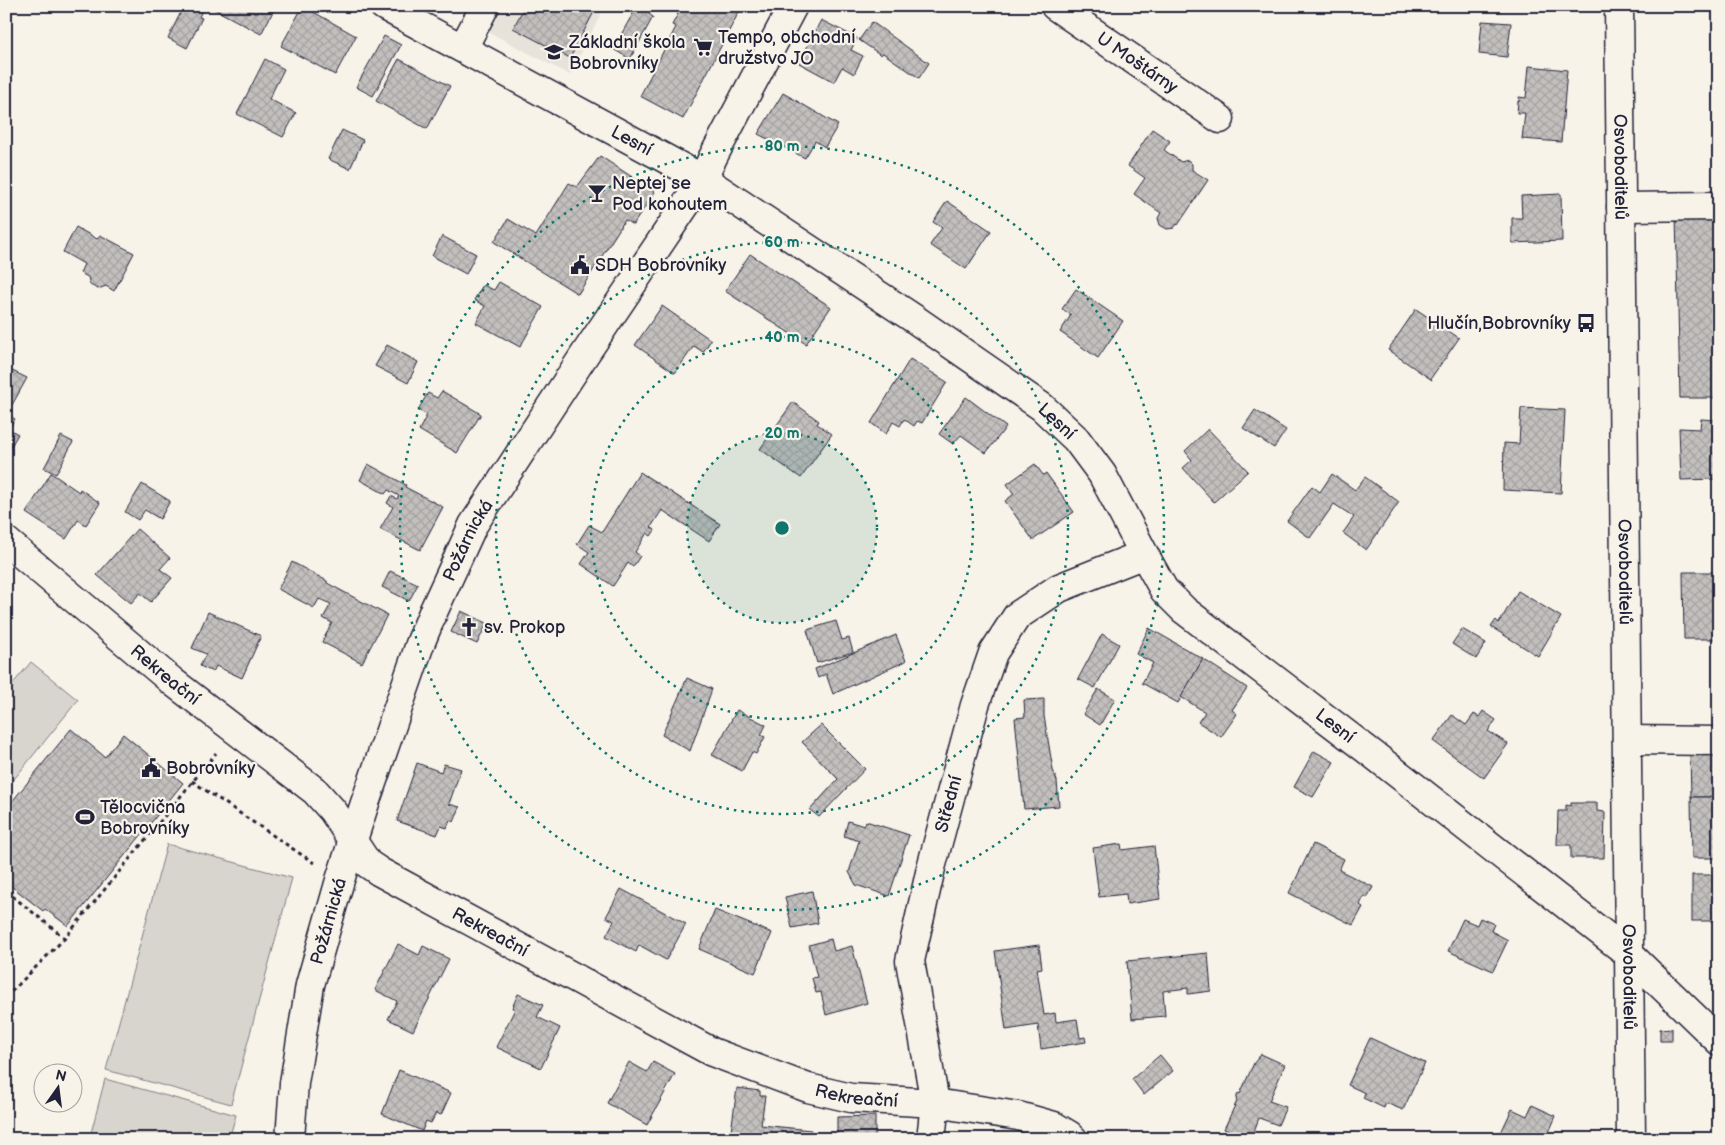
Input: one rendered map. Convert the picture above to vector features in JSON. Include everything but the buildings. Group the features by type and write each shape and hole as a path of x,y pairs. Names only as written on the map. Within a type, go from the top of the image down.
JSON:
{"street":[{"name":"Lesní","path":"384,6 703,178 913,318 1042,407 1076,439 1102,474 1164,590 1184,610 1629,954 1719,1041"},
{"path":"463,48 485,6"},
{"name":"Požárnická","path":"290,1139 294,1082 310,985 340,880 420,644 473,525 703,178 712,157 793,6"},
{"name":"U Moštárny","path":"1054,6 1220,119"},
{"name":"Osvoboditelů","path":"1619,6 1631,1139"},
{"path":"1621,208 1719,206"},
{"name":"Rekreační","path":"6,541 173,682 314,792 333,811 368,864 380,872 712,1052 808,1088 851,1098 935,1103 1018,1116 1061,1130 1072,1139"},
{"name":"Střední","path":"931,1139 935,1103 910,961 931,868 975,705 993,654 1016,616 1058,588 1144,554"},
{"path":"1627,740 1719,741"}],"path":[{"path":"6,997 65,938 235,730"},
{"path":"192,781 340,880"},
{"path":"6,891 65,938"}],"shaded area":[{"name":"Základní škola Bobrovníky","path":"498,6 605,6 570,75 485,30"},
{"path":"31,662 78,700 6,789 6,692"},
{"path":"167,844 292,878 231,1104 106,1070"},
{"path":"105,1079 236,1115 229,1139 98,1139 90,1137"}],"place":[{"name":"Tempo, obchodní družstvo JO","path":"703,47"},
{"name":"Základní škola Bobrovníky","path":"554,52"},
{"name":"Neptej se Pod kohoutem","path":"597,193"},
{"name":"SDH Bobrovníky","path":"580,265"},
{"name":"Hlučín,Bobrovníky","path":"1586,323"},
{"name":"sv. Prokop","path":"469,627"},
{"name":"Bobrovníky","path":"151,768"},
{"name":"Tělocvična Bobrovníky","path":"85,817"}]}
